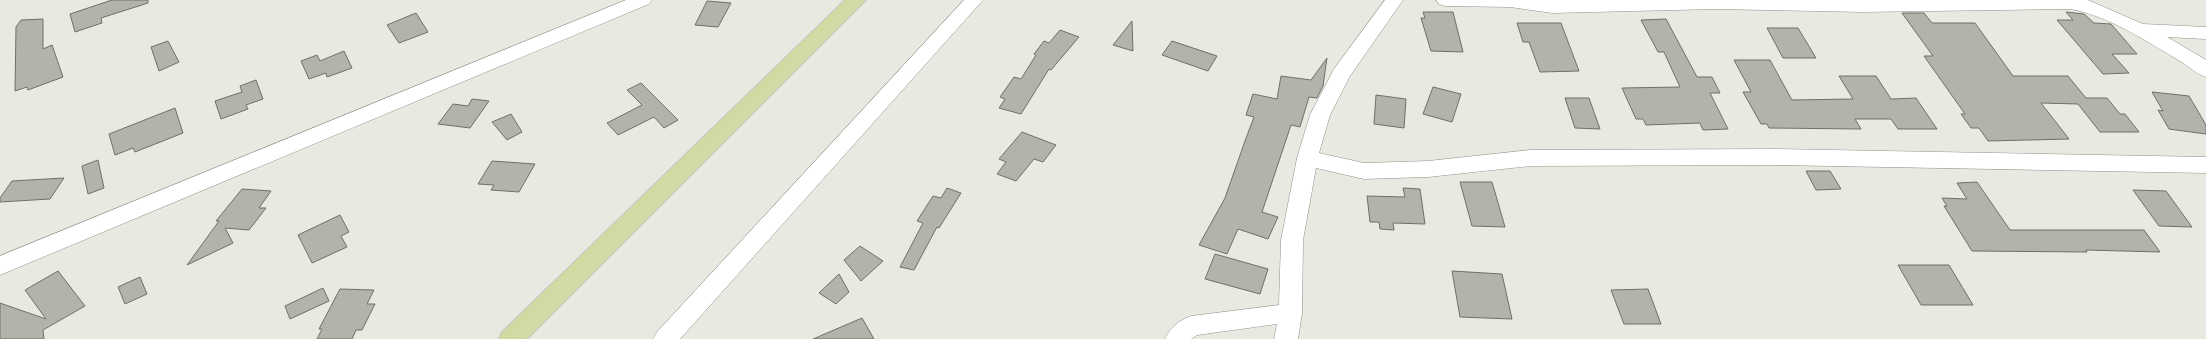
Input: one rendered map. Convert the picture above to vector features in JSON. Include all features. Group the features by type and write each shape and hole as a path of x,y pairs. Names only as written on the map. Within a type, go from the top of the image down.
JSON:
{"main road":[{"path":"511,339 856,0"}],"street":[{"path":"0,266 643,0"},
{"path":"665,339 974,0"},
{"path":"1286,339 1290,313 1292,240 1306,158 1320,115 1341,74 1394,0"},
{"path":"1445,0 1510,1 1552,8 1716,3 1855,6 1956,2 2070,3 2089,6 2138,30 2189,57 2206,70"},
{"path":"2138,30 2206,33"},
{"path":"1306,158 1364,171 1428,169 1530,158 1655,159 1776,157 2062,164 2206,165"},
{"path":"1177,339 1179,335 1191,326 1290,313"}],"building":[{"path":"112,0 148,0 148,3 101,18 102,23 75,32 70,14"},
{"path":"707,1 731,3 718,27 695,25"},
{"path":"1423,12 1453,12 1463,52 1431,51 1421,18 1425,18"},
{"path":"2066,12 2084,14 2094,23 2111,24 2137,54 2112,54 2129,73 2103,74 2057,20 2073,20"},
{"path":"416,13 428,32 399,43 387,25"},
{"path":"1902,13 1924,13 1932,23 1975,23 2013,76 2068,76 2086,98 2107,98 2120,114 2125,114 2139,132 2100,132 2078,104 2041,103 2069,139 1988,141 1979,128 1971,128 1961,114 1965,114 1924,56 1933,56"},
{"path":"43,19 43,49 52,45 63,77 28,90 27,87 15,91 16,27 21,20"},
{"path":"1666,19 1697,77 1712,77 1720,93 1710,93 1728,129 1703,130 1700,123 1646,125 1643,119 1636,119 1622,88 1680,87 1664,52 1658,52 1641,20"},
{"path":"1132,21 1133,51 1113,45"},
{"path":"1517,23 1561,23 1579,71 1540,72 1529,42 1523,42"},
{"path":"1767,28 1798,28 1816,58 1783,58"},
{"path":"1060,30 1079,37 1051,70 1049,69 1021,114 999,108 1005,99 1000,97 1014,77 1021,79 1036,55 1034,54 1044,41 1049,43"},
{"path":"168,41 179,62 159,71 151,47"},
{"path":"1172,41 1217,56 1208,71 1162,55"},
{"path":"344,51 352,68 327,77 326,73 309,79 301,61 317,55 320,61"},
{"path":"1327,58 1323,86 1317,98 1309,97 1300,127 1291,125 1262,212 1278,217 1268,239 1238,229 1227,254 1199,245 1225,198 1254,117 1246,115 1253,94 1277,99 1281,76 1311,80"},
{"path":"1734,60 1770,60 1792,100 1853,99 1839,76 1876,76 1891,99 1916,98 1937,129 1898,129 1891,119 1855,119 1861,129 1769,128 1767,124 1761,124 1743,92 1751,92"},
{"path":"256,80 263,99 246,105 248,109 221,119 215,101 242,92 240,86"},
{"path":"641,83 678,120 664,128 654,117 618,135 607,123 642,105 627,90"},
{"path":"1433,87 1461,94 1452,122 1423,114"},
{"path":"2152,92 2189,96 2206,125 2206,134 2169,129 2158,110 2163,111"},
{"path":"1376,95 1406,99 1404,128 1374,124"},
{"path":"1565,98 1589,98 1600,129 1575,128"},
{"path":"472,99 489,101 470,128 438,124 453,104 468,106"},
{"path":"175,108 183,133 135,152 133,148 115,155 109,134"},
{"path":"511,114 522,132 507,140 492,122"},
{"path":"1022,132 1056,145 1043,162 1034,159 1016,181 997,174 1006,162 999,159"},
{"path":"98,160 104,188 88,194 82,166"},
{"path":"492,161 535,164 519,192 491,190 494,185 478,184"},
{"path":"1806,171 1830,171 1841,189 1816,190"},
{"path":"64,178 50,199 0,202 0,198 12,181"},
{"path":"1460,182 1492,182 1505,227 1472,226"},
{"path":"1977,182 2010,230 2144,230 2160,252 2086,250 2087,252 1972,251 1944,206 1947,206 1942,198 1967,199 1957,183"},
{"path":"947,188 961,193 939,228 937,227 914,270 900,267 923,223 917,221 933,196 941,198"},
{"path":"1403,188 1420,189 1425,224 1393,223 1394,230 1380,229 1379,222 1370,222 1367,196 1405,197"},
{"path":"242,189 271,191 259,208 266,208 249,230 225,228 233,243 187,265 219,221 216,221"},
{"path":"2133,190 2166,191 2192,227 2159,226"},
{"path":"340,215 349,232 341,236 347,247 312,263 298,235"},
{"path":"860,246 883,261 861,281 844,260"},
{"path":"1215,254 1268,269 1260,294 1205,279"},
{"path":"1898,265 1949,265 1973,305 1921,305"},
{"path":"58,271 85,306 43,330 44,339 0,339 0,303 46,319 25,290"},
{"path":"1452,271 1502,274 1512,319 1460,317"},
{"path":"839,274 849,292 836,304 819,293"},
{"path":"140,277 147,294 125,304 118,287"},
{"path":"323,288 329,301 290,319 285,306"},
{"path":"340,289 374,290 367,304 375,304 362,330 356,330 352,339 317,339 322,329 319,329"},
{"path":"1648,289 1661,324 1624,324 1611,290"},
{"path":"862,318 874,339 813,339"}]}
